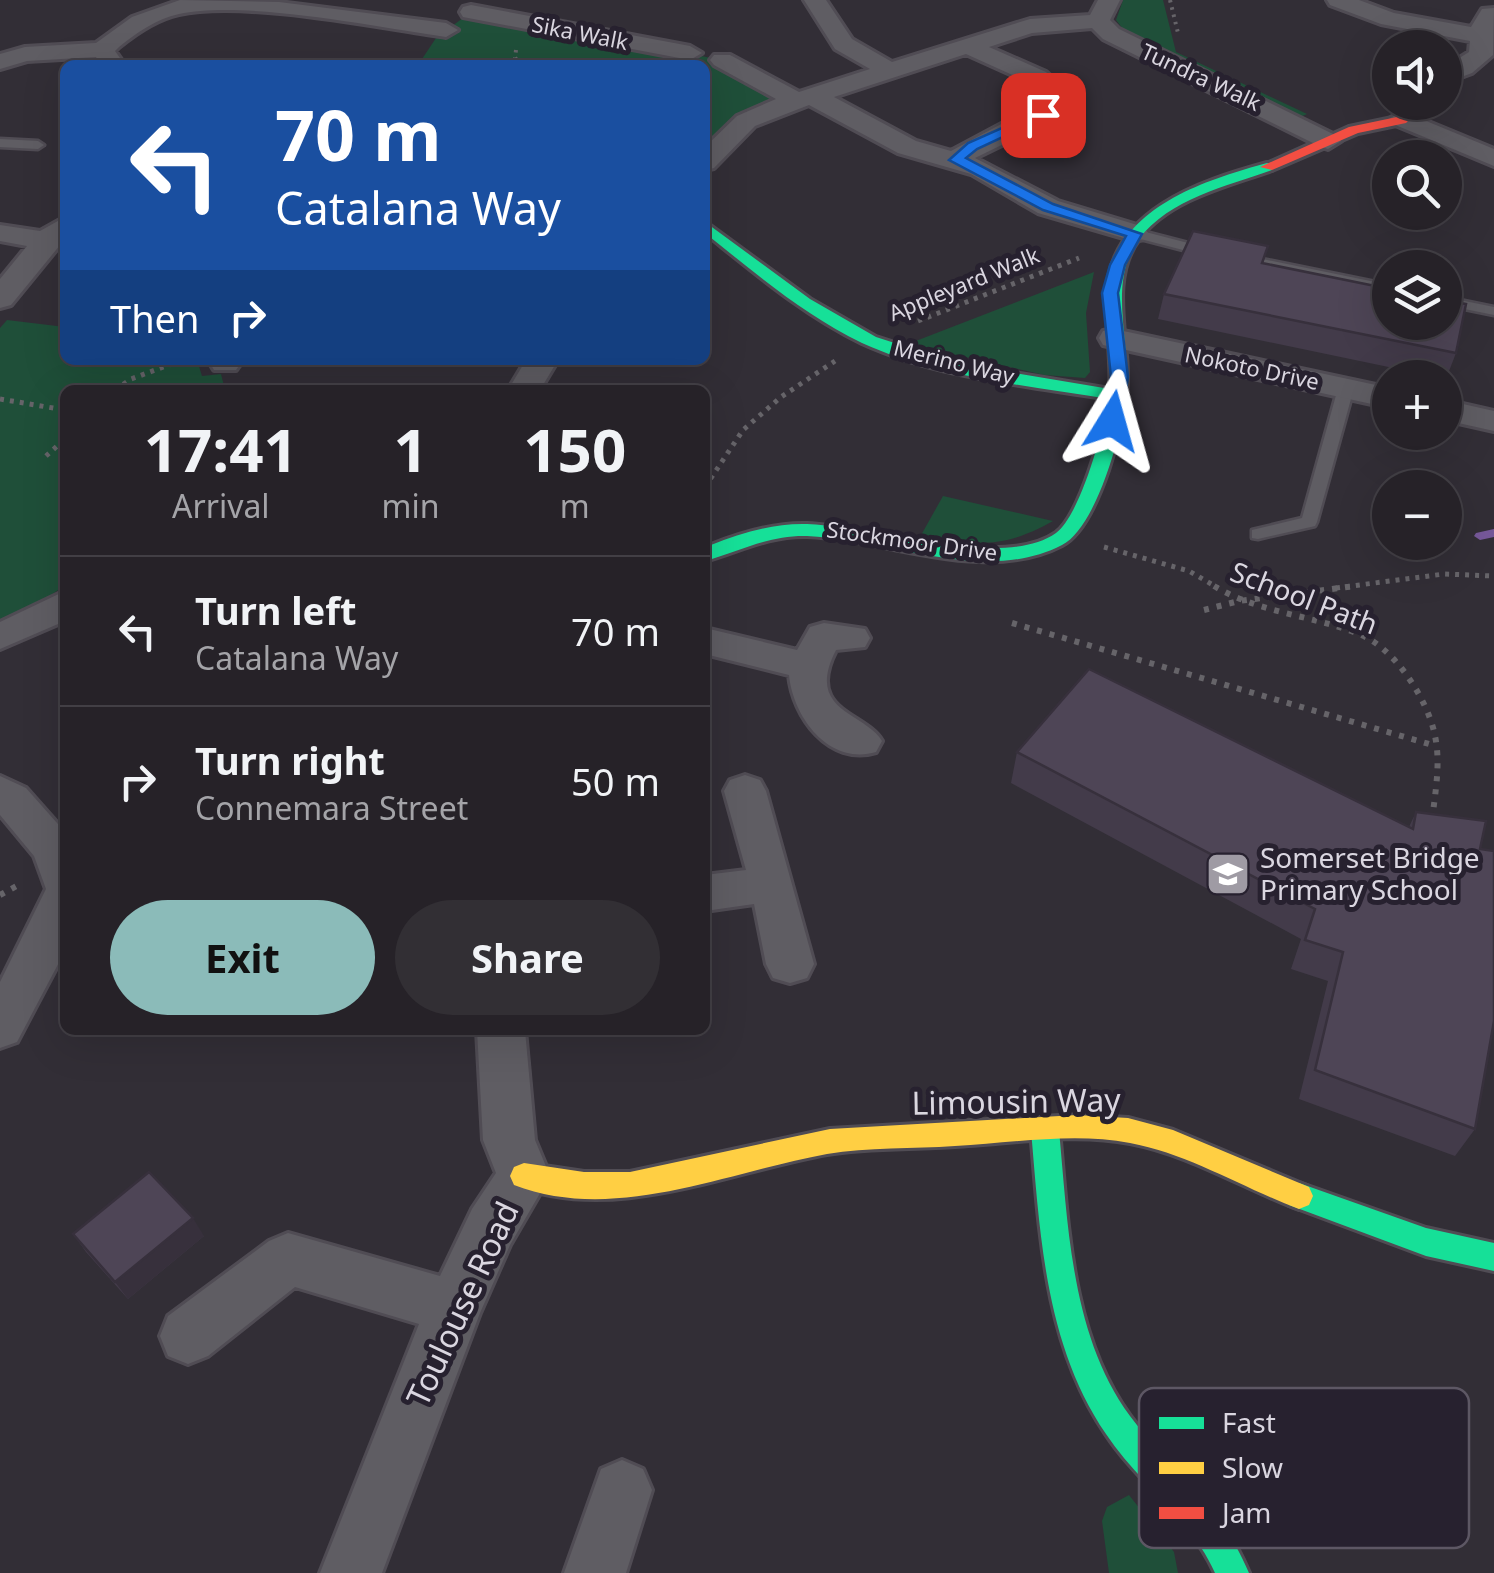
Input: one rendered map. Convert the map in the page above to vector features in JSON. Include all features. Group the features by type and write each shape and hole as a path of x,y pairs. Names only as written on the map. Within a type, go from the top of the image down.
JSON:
{"street":[{"path":"139,0 176,7 243,2 446,30"},
{"path":"815,0 843,44 890,71"},
{"path":"1338,0 1388,19 1486,44"},
{"path":"425,50 478,6"},
{"name":"Sika Walk","path":"478,6 690,53"},
{"path":"0,62 25,54 108,58 116,37 176,7"},
{"path":"710,157 746,121 819,93 1030,26 1103,10"},
{"name":"Tundra Walk","path":"1103,10 1126,42 1328,141"},
{"path":"1462,68 1475,62 1486,44 1484,24 1494,10"},
{"path":"956,160 972,146 1043,115 1063,99 1037,77 968,46"},
{"path":"722,60 804,100 830,103 907,146 980,168 1048,207 1131,239"},
{"path":"1065,536 1088,488 1118,395 1110,293 1131,239 1144,222 1183,202 1386,120"},
{"path":"1427,120 1494,158"},
{"name":"Merino Way","path":"710,230 770,276 870,340 970,368 1118,395"},
{"path":"0,233 56,233"},
{"path":"0,298 56,233"},
{"name":"Nokoto Drive","path":"1114,338 1372,394"},
{"path":"1462,414 1494,421"},
{"name":"Stockmoor Drive","path":"710,552 763,530 796,527 990,554 1032,552 1065,536"},
{"path":"0,636 41,620 60,607"},
{"path":"851,638 824,636 808,666 809,692 834,732 860,742"},
{"path":"710,642 808,666"},
{"path":"745,790 790,964"},
{"path":"0,792 32,819 60,865"},
{"path":"710,892 772,884"},
{"path":"0,1027 34,968 60,907"},
{"name":"Toulouse Road","path":"351,1573 454,1308 492,1227 524,1176 509,1140 501,1035"},
{"path":"1045,1130 1067,1281 1084,1362 1118,1425 1139,1446"},
{"name":"Limousin Way","path":"524,1176 560,1184 616,1188 830,1141 1045,1130 1128,1130 1174,1142 1343,1214 1426,1242 1494,1258"},
{"path":"188,1336 288,1259 454,1308"},
{"path":"595,1573 622,1490"},
{"path":"1222,1548 1232,1573"}],"lane":[{"path":"0,143 38,144"},
{"path":"1131,239 1372,285"},
{"path":"1462,304 1494,311"},
{"path":"1258,534 1309,522 1346,388"}],"path":[{"path":"518,60 519,46"},
{"name":"Appleyard Walk","path":"710,478 742,430 781,398 870,340 1131,239"},
{"path":"123,385 169,365"},
{"path":"0,399 60,409"},
{"path":"46,456 60,443"},
{"name":"School Path","path":"1065,536 1189,571 1239,601 1362,635 1383,649 1406,670 1435,734 1433,836"},
{"path":"1204,610 1239,601 1444,574 1494,576"},
{"path":"1012,623 1436,746"}],"green space":[{"path":"1123,0 1163,0 1176,52 1307,114 1298,118 1126,33 1116,20"},
{"path":"471,12 722,60 796,100 768,110 710,158 710,60 421,60 436,38"},
{"path":"1094,272 1086,313 1090,372 1085,378 1044,375 908,344"},
{"path":"7,320 60,326 60,365 199,365 202,376 221,374 224,385 60,385 60,589 29,611 0,621 0,328"},
{"path":"943,496 1053,521 1003,541 957,542 920,537"},
{"path":"1129,1495 1139,1508 1139,1548 1171,1548 1178,1573 1109,1573 1102,1521 1107,1507"}],"building":[{"path":"1193,231 1268,246 1262,263 1372,285 1372,336 1164,294"},
{"path":"1392,340 1459,340 1456,353"},
{"path":"1089,669 1413,829 1416,812 1486,821 1480,849 1494,851 1494,1021 1475,1129 1315,1070 1343,952 1305,940 1315,909 1017,752"},
{"path":"149,1172 193,1218 115,1282 73,1234"}],"waterway":[{"path":"1480,536 1494,533"}],"traffic: fast":[{"path":"710,553 754,536 793,530 834,532 975,553 1009,554 1038,549 1061,538 1083,508 1116,406 1119,361 1114,296 1116,275 1132,237 1176,202 1267,167"},
{"path":"710,230 805,302 848,329 899,352 960,369 1118,395"},
{"path":"1045,1130 1056,1243 1071,1320 1098,1392 1139,1450"},
{"path":"1299,1196 1426,1242 1494,1257"},
{"path":"1220,1548 1232,1573"}],"traffic: slow":[{"path":"524,1176 584,1185 630,1185 830,1141 1077,1127 1128,1130 1173,1142 1299,1196"}],"traffic: jam":[{"path":"1267,167 1354,130 1401,120"}],"place":[{"name":"Somerset Bridge Primary School","path":"1228,874"}],"route":[{"path":"1043,115 972,146 956,160 980,168 1048,207 1134,234 1118,265 1110,293 1120,377 1112,421"}]}
